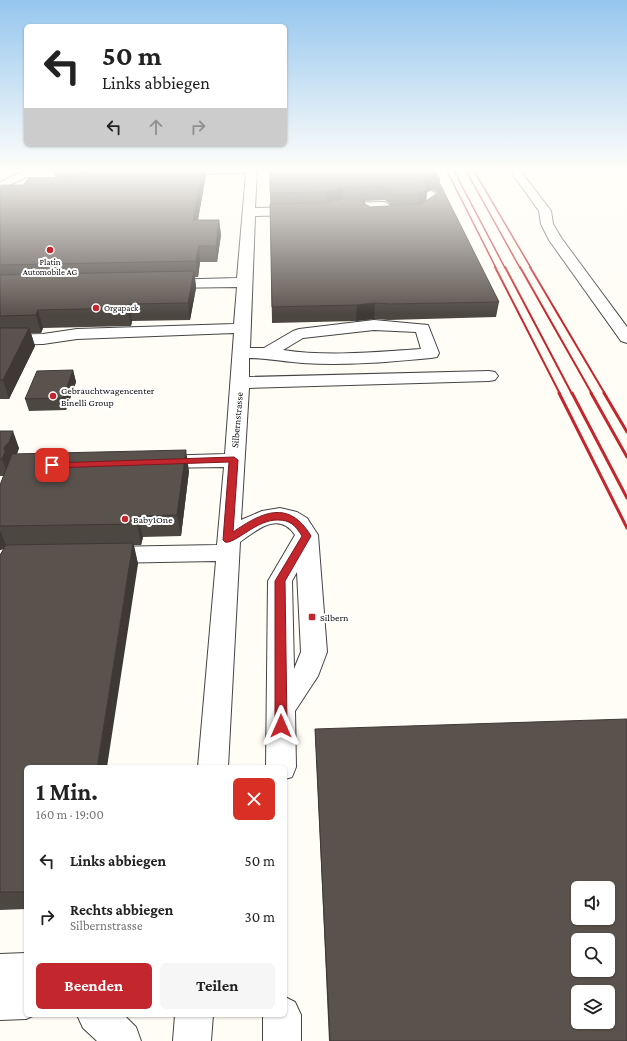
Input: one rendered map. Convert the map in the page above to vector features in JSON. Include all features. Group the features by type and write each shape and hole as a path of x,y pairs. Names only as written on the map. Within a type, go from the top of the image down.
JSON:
{"street":[{"name":"Silbernstrasse","path":"213,765 242,353 244,282 249,218"},
{"path":"546,218 547,224 556,240 627,338"},
{"path":"148,284 244,282"},
{"path":"242,353 267,353 301,358 357,359 431,352 422,328 374,325 298,334 267,353"},
{"path":"0,340 42,339 85,334 242,328"},
{"path":"240,383 489,376"},
{"path":"137,463 234,460"},
{"path":"84,555 228,546 261,518 282,515 294,519 307,536 314,652 313,662 281,712"},
{"path":"281,765 280,581 307,536"},
{"path":"0,972 24,971"},
{"path":"0,1001 24,1000"},
{"path":"98,1017 122,1041"},
{"path":"192,1041 194,1017"},
{"path":"282,1017 282,1041"}],"building":[{"path":"0,218 193,218 193,220 219,220 216,246 199,246 196,261 0,265"},
{"path":"270,218 457,218 499,302 375,303 357,305 272,307"},
{"path":"194,271 188,303 129,304 128,308 38,310 36,315 0,316 0,275"},
{"path":"0,328 29,328 3,380 0,380"},
{"path":"73,370 63,398 25,399 37,371"},
{"path":"0,431 13,431 9,442 4,448 5,452 2,459 0,459"},
{"path":"186,450 177,515 138,516 137,524 0,526 0,485 12,454"},
{"path":"133,543 97,765 24,765 24,892 0,892 0,555 6,545"},
{"path":"627,719 627,1041 330,1041 315,729"}],"railway":[{"path":"471,218 496,268"},
{"path":"479,218 505,268"},
{"path":"492,218 520,268"},
{"path":"501,218 531,268"},
{"path":"495,267 560,394"},
{"path":"505,267 572,394"},
{"path":"520,267 592,394"},
{"path":"530,267 605,394"},
{"path":"559,393 627,528"},
{"path":"572,393 627,498"},
{"path":"591,393 627,457"},
{"path":"604,393 627,432"}],"place":[{"name":"Platin Automobile AG","path":"50,250"},
{"name":"Orgapack","path":"96,308"},
{"name":"Gebrauchtwagencenter Binelli Group","path":"53,396"},
{"name":"Baby1One","path":"125,519"},
{"name":"Silbern","path":"312,617"}],"route":[{"path":"52,465 234,460 228,540 254,522 268,516 282,515 294,519 299,524 307,536 280,581 281,726"}]}
